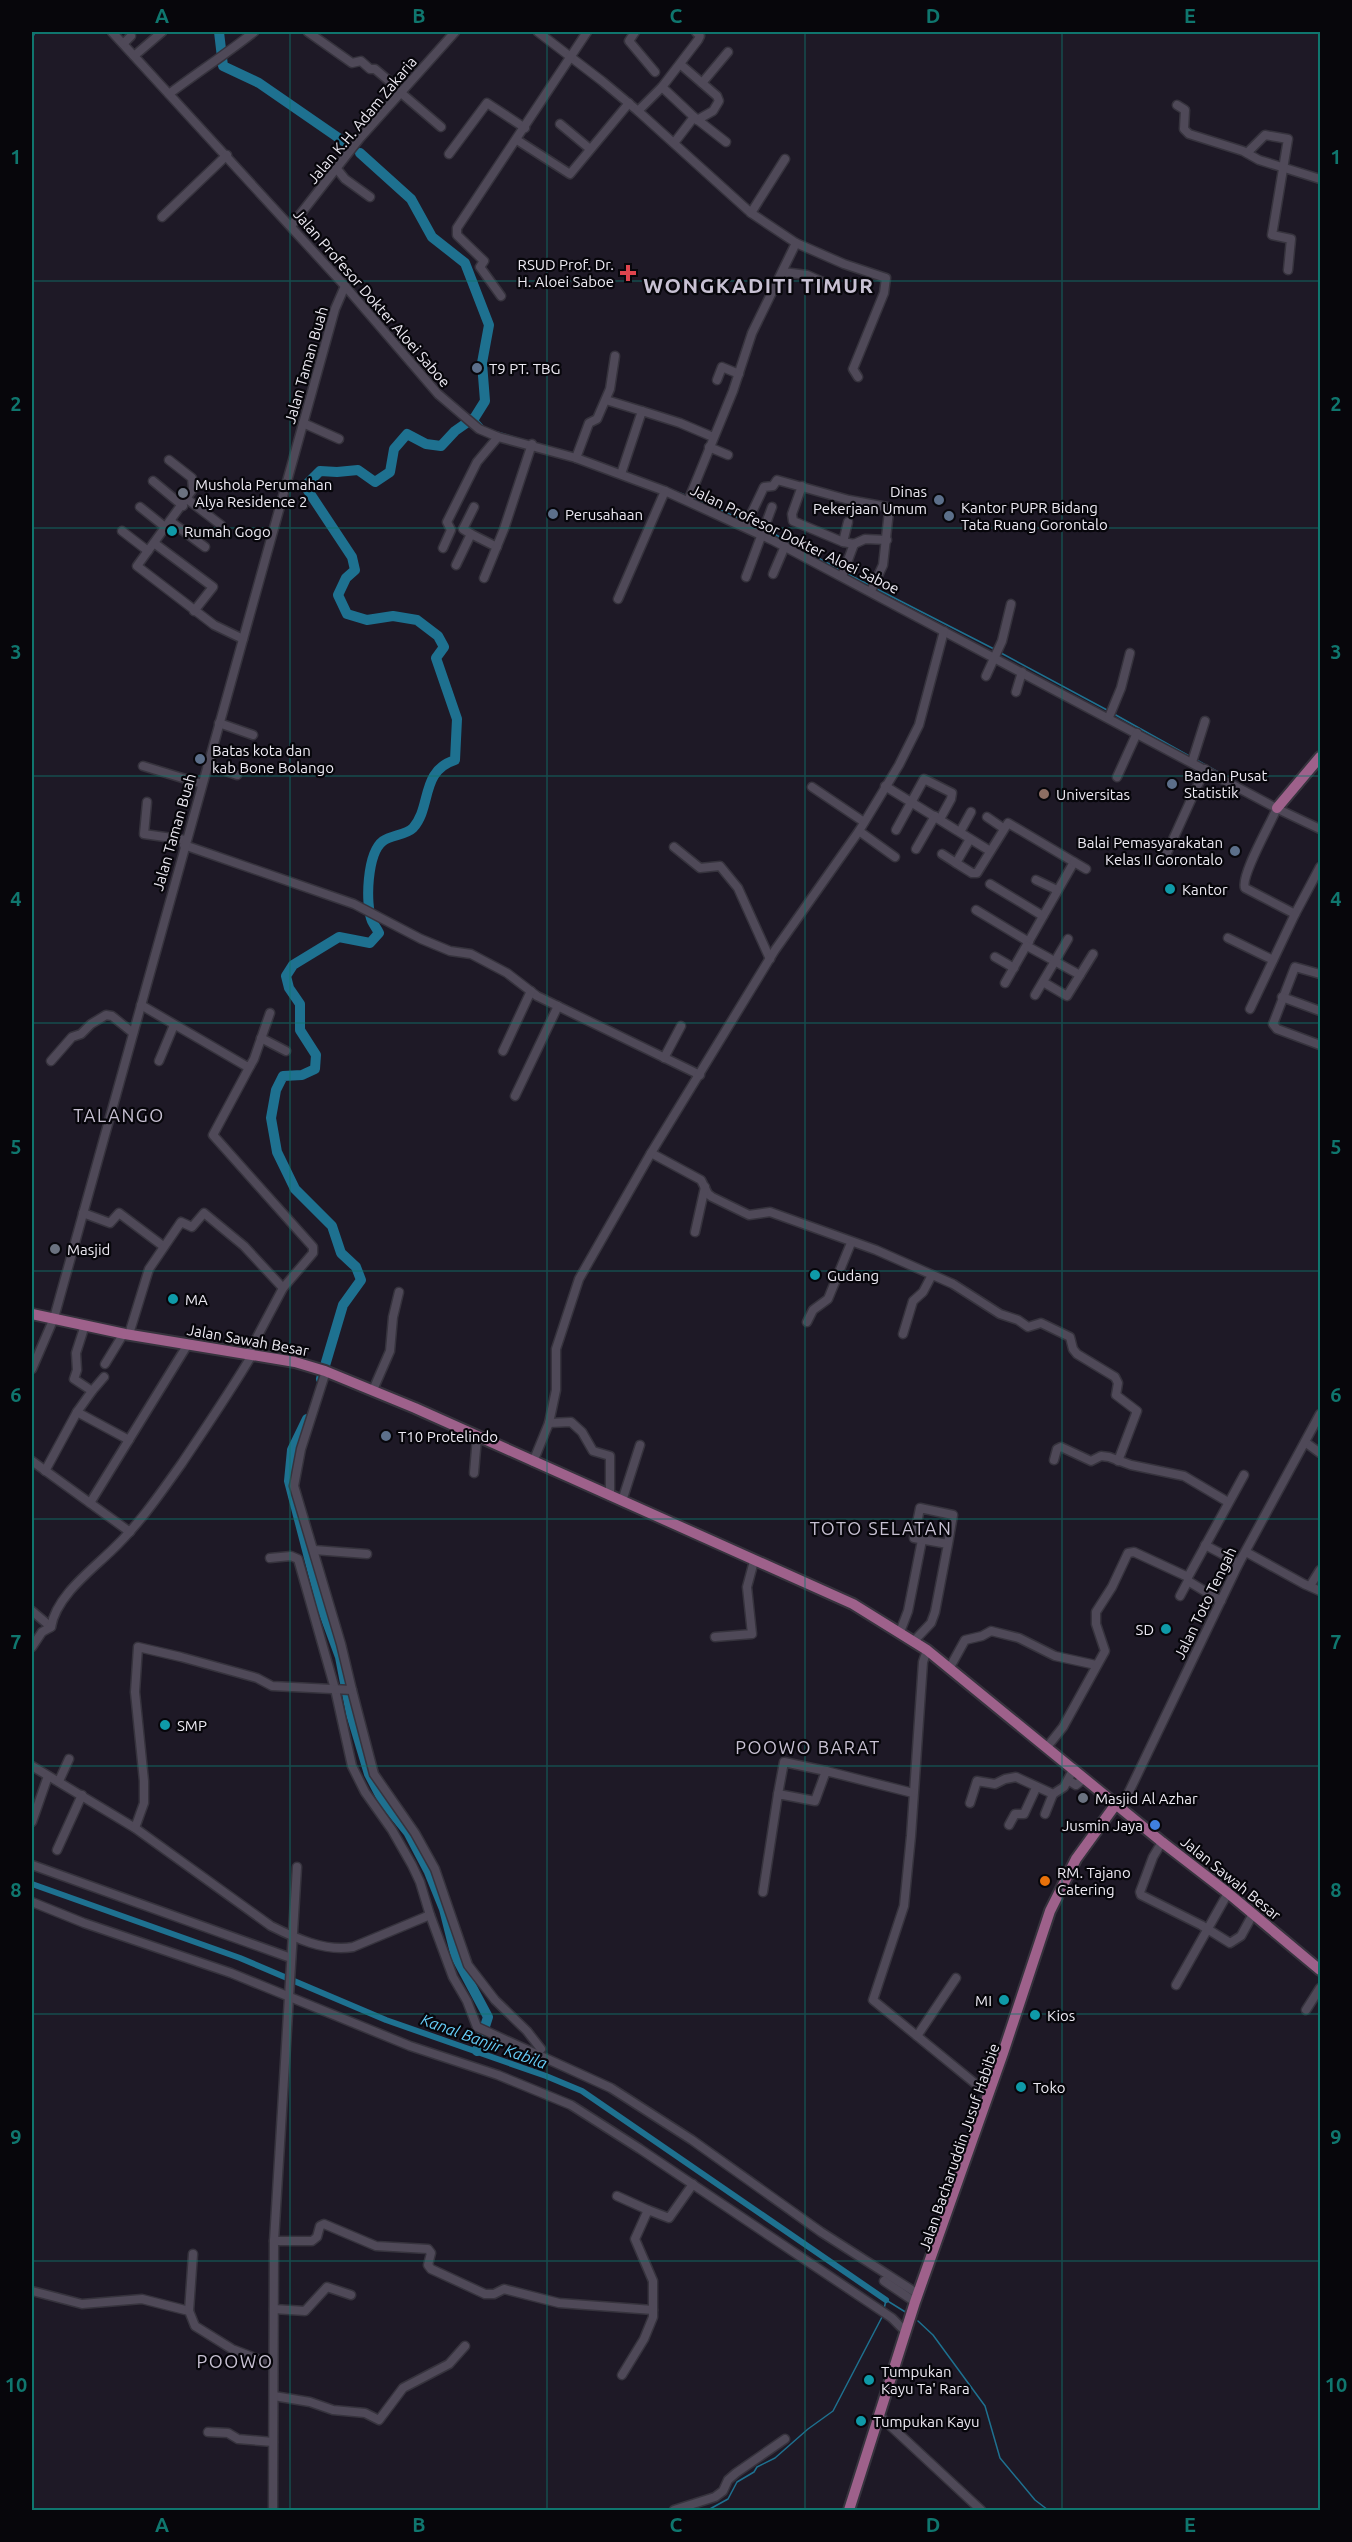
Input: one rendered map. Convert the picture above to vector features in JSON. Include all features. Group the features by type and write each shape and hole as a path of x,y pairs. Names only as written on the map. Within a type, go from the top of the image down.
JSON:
{"main road":[{"path":"1277,808 1320,757"},
{"name":"Jalan Sawah Besar","path":"32,1314 126,1334 250,1354 326,1371 853,1604 927,1650 1085,1778 1122,1803 1162,1842 1228,1893 1320,1970"},
{"name":"Jalan Bacharuddin Jusuf Habibie","path":"855,2511 917,2300 1066,1882 1122,1803"},
{"path":"917,2300 1050,1911 1066,1882"},
{"path":"849,2511 909,2328"}],"street":[{"name":"Jalan Profesor Dokter Aloei Saboe","path":"112,32 291,226 438,394 479,429 498,436 578,455 622,471 665,491 690,497 747,522 785,546 844,572 944,631 996,653 1022,672 1110,714 1137,733 1194,759 1205,769 1320,829"},
{"path":"134,56 162,32"},
{"path":"169,94 254,32"},
{"path":"308,32 352,63 362,62 391,80 401,92 441,127"},
{"name":"Jalan K.H. Adam Zakaria","path":"291,226 360,138 455,32"},
{"path":"538,32 638,111 751,213 796,243 844,264 886,278 884,293 853,369 858,377"},
{"path":"501,296 480,267 483,261 456,233 587,32"},
{"path":"635,32 629,41 655,72"},
{"path":"638,111 662,87 680,64 700,36 696,32"},
{"path":"124,44 131,36"},
{"path":"702,83 728,52"},
{"path":"674,143 696,118 713,111 719,101 715,94 680,64"},
{"path":"662,87 726,142"},
{"path":"449,154 488,103 525,128"},
{"path":"517,140 570,174 628,103"},
{"path":"1177,105 1185,110 1186,132 1247,153 1259,160 1320,179"},
{"path":"560,124 590,149"},
{"path":"1247,153 1265,135 1285,137 1288,141 1272,235 1291,239 1288,270"},
{"path":"162,217 227,155"},
{"path":"751,213 785,159"},
{"path":"337,169 345,179 370,197"},
{"path":"690,497 739,374 752,333 796,243"},
{"path":"783,272 807,275 827,284"},
{"name":"Jalan Taman Buah","path":"32,1369 54,1318 335,309 345,286"},
{"path":"578,455 589,423 597,419 606,400 612,382 615,356"},
{"path":"717,380 722,367 739,374"},
{"path":"606,400 680,423 713,437"},
{"path":"622,471 642,411"},
{"path":"303,423 339,440"},
{"path":"443,548 451,530 447,522 452,511 477,462 498,436"},
{"path":"484,578 532,444"},
{"path":"710,447 728,456"},
{"path":"170,460 192,478 193,489 136,566 194,611 237,638 243,639"},
{"path":"747,522 764,486 772,487 779,480 849,500 887,507 889,510 887,540 883,565 872,588"},
{"path":"153,481 220,525"},
{"path":"802,486 792,514 793,521 843,543 854,544 865,539 887,540"},
{"path":"618,599 665,491"},
{"path":"140,507 205,547"},
{"path":"474,507 463,530 497,547"},
{"path":"746,578 772,507"},
{"path":"843,543 848,522"},
{"path":"122,531 148,551"},
{"path":"456,565 471,534"},
{"path":"154,543 213,587 194,611"},
{"path":"844,572 854,544"},
{"path":"773,574 785,546"},
{"path":"986,676 1006,631 1011,604"},
{"path":"533,1462 549,1423 556,1390 556,1349 573,1292 651,1153 770,959 859,831 899,765 919,725 944,631"},
{"path":"1110,714 1121,688 1130,653"},
{"path":"1016,692 1022,672"},
{"path":"1194,759 1205,721"},
{"path":"219,723 253,735"},
{"path":"1117,777 1137,733"},
{"path":"207,764 237,775"},
{"path":"143,766 202,784"},
{"path":"1165,857 1205,769"},
{"path":"897,830 924,779 950,792 951,799 916,849"},
{"path":"885,786 990,851"},
{"path":"812,787 864,822"},
{"path":"147,802 144,834 185,842 354,904 421,939 450,951 477,957 558,1006 700,1075"},
{"path":"1277,808 1243,885 1250,891 1295,914"},
{"path":"960,831 971,812"},
{"path":"987,817 1003,828"},
{"path":"942,854 975,873 1008,823 1086,869"},
{"path":"859,831 895,857"},
{"path":"956,863 970,839"},
{"path":"674,847 700,867 720,866 733,879 770,959"},
{"path":"1005,983 1074,862"},
{"path":"1250,1009 1320,867"},
{"path":"1036,880 1057,890"},
{"path":"990,884 1043,916"},
{"path":"976,910 1080,975"},
{"path":"1228,938 1273,960"},
{"path":"1035,994 1068,939"},
{"path":"1043,982 1067,996 1093,954"},
{"path":"995,957 1014,968"},
{"path":"1320,974 1295,967 1282,997 1273,1027 1320,1045"},
{"path":"503,1051 531,991"},
{"path":"1282,997 1320,1011"},
{"path":"141,1005 243,1065 250,1066"},
{"path":"515,1096 558,1006"},
{"path":"51,1627 53,1616 78,1583 130,1532 177,1469 250,1354 283,1288 313,1253 313,1247 213,1133 250,1066 270,1012"},
{"path":"51,1060 72,1037 81,1034 91,1024 106,1015 112,1016 133,1033"},
{"path":"159,1061 174,1025"},
{"path":"664,1058 681,1026"},
{"path":"261,1038 286,1052"},
{"path":"651,1153 697,1178 712,1197 749,1215 770,1212 851,1243 876,1250 965,1291 1000,1314 1018,1320 1028,1327 1032,1328 1039,1323 1057,1329 1070,1337 1077,1354 1115,1377 1118,1383 1116,1395 1137,1413 1118,1461"},
{"path":"695,1233 705,1186"},
{"path":"105,1364 126,1334 143,1284 164,1246 181,1222 192,1227 205,1212 244,1246 283,1288"},
{"path":"83,1213 110,1223 118,1214 164,1246"},
{"path":"807,1322 813,1310 828,1299 851,1243"},
{"path":"903,1335 913,1300 923,1292 932,1275"},
{"path":"373,1390 390,1351 393,1317 399,1292"},
{"path":"85,1325 76,1353 77,1370 74,1379 92,1391"},
{"path":"90,1503 188,1344"},
{"path":"326,1371 301,1449 294,1486 314,1550 344,1690 348,1752 358,1781 392,1830 420,1882 453,1977 467,2001 477,2027 611,2088 692,2140 917,2300"},
{"path":"45,1471 77,1412 104,1377"},
{"path":"77,1412 129,1440"},
{"name":"Jalan Toto Tengah","path":"1122,1803 1239,1563 1320,1418"},
{"path":"549,1423 571,1422 582,1432 593,1451 610,1456 610,1496"},
{"path":"474,1473 477,1437"},
{"path":"1305,1443 1320,1453"},
{"path":"622,1501 640,1445"},
{"path":"1054,1460 1057,1449 1061,1447 1091,1461 1101,1456 1184,1476 1228,1502"},
{"path":"32,1461 130,1532"},
{"path":"1180,1596 1244,1475"},
{"path":"913,1642 931,1623 935,1612 948,1544 953,1515 921,1508 914,1536 922,1540 948,1544"},
{"path":"900,1632 908,1611 922,1540"},
{"path":"1205,1545 1239,1563"},
{"path":"314,1550 367,1554"},
{"path":"1047,1747 1063,1727 1106,1648 1096,1624 1096,1612 1112,1587 1129,1552 1188,1579 1221,1601"},
{"path":"1246,1552 1320,1591"},
{"path":"270,1558 291,1556 298,1559 374,1774 416,1833 435,1869 468,1965 495,2000 527,2031 541,2049"},
{"path":"715,1637 752,1634 747,1587 754,1561"},
{"path":"1310,1586 1320,1570"},
{"path":"32,1611 51,1627"},
{"path":"32,1647 42,1632 51,1627"},
{"path":"949,1669 965,1640 991,1631 1019,1638 1055,1656 1096,1665"},
{"path":"135,1828 144,1803 135,1692 138,1647 257,1678 272,1686 344,1690"},
{"path":"927,1650 923,1662 904,1905 873,2000 988,2094"},
{"path":"58,1781 69,1759"},
{"path":"763,1892 784,1762 913,1793"},
{"path":"32,1766 135,1828 271,1926 294,1937 330,1948 342,1949 353,1947 430,1915"},
{"path":"970,1803 977,1781 995,1784 1016,1777 1053,1794 1061,1791 1074,1768"},
{"path":"778,1794 815,1801 826,1771"},
{"path":"32,1822 48,1776"},
{"path":"1068,1780 1076,1785 1085,1778"},
{"path":"1009,1825 1015,1814 1024,1814 1036,1788"},
{"path":"57,1850 82,1794"},
{"path":"1044,1814 1053,1794"},
{"path":"1162,1842 1140,1893 1207,1928 1227,1942 1233,1942 1241,1936 1253,1914"},
{"path":"32,1865 291,1960"},
{"path":"273,2511 274,2241 297,1867"},
{"path":"1176,1985 1228,1893"},
{"path":"32,1902 84,1923 231,1973 411,2046 498,2075 564,2102 693,2184 877,2309 909,2328"},
{"path":"917,2036 956,1978"},
{"path":"1306,2010 1320,1989"},
{"path":"617,2196 669,2218 693,2184"},
{"path":"622,2375 644,2339 653,2310 651,2275 635,2239 648,2210"},
{"path":"274,2241 312,2241 317,2237 320,2226 324,2224 376,2246 428,2250 431,2253 428,2265 431,2269 485,2294 494,2294 504,2289 559,2303 653,2310"},
{"path":"194,2254 189,2311 195,2326 232,2349 273,2365"},
{"path":"884,2281 917,2300"},
{"path":"274,2308 305,2311 327,2287 351,2295"},
{"path":"32,2291 82,2304 142,2299 189,2311"},
{"path":"274,2396 316,2403 333,2410 365,2414 379,2420 403,2388 449,2364 465,2346"},
{"path":"883,2419 981,2511"},
{"path":"208,2432 228,2433 238,2439 273,2442"},
{"path":"674,2511 715,2497 723,2491 728,2480 736,2473 785,2439"}],"waterway":[{"path":"32,39 35,32"},
{"path":"219,32 223,66 259,83 343,141"},
{"path":"321,1379 343,1305 361,1280 356,1267 341,1253 332,1226 295,1189 277,1152 271,1118 276,1090 283,1076 302,1075 315,1069 316,1055 300,1030 300,1004 289,988 286,976 293,965 339,937 370,943 379,933 372,921 368,891 374,856 383,841 410,830 419,820 436,772 455,760 457,719 436,658 444,647 438,636 417,620 393,616 367,620 347,614 338,595 346,578 355,570 352,557 305,486 320,471 358,470 375,482 390,472 394,449 407,434 426,444 441,446 455,431 475,417 485,401 482,363 489,325 465,263 432,237 411,199 360,153"},
{"path":"475,417 484,427"},
{"path":"497,432 521,439"},
{"path":"597,462 618,469"},
{"path":"626,472 685,495"},
{"path":"693,498 743,520"},
{"path":"750,523 760,527"},
{"path":"767,530 842,571"},
{"path":"846,573 871,586"},
{"path":"875,588 994,649"},
{"path":"1001,653 1107,710"},
{"path":"1114,714 1191,757"},
{"path":"1195,759 1236,782"},
{"path":"307,1419 292,1450 289,1481 322,1608 340,1657 351,1714 369,1774 383,1801 408,1832 429,1872 444,1909 456,1957 488,2017 477,2051"},
{"name":"Kanal Banjir Kabila","path":"32,1884 240,1958 386,2020 546,2076 582,2091 886,2300"},
{"path":"884,2309 886,2300 907,2313"},
{"path":"708,2510 728,2499 737,2482 754,2472 757,2467 775,2458 833,2411 882,2317"},
{"path":"918,2321 933,2335 985,2406 1000,2458 1035,2500 1048,2510"}],"place":[{"name":"RSUD Prof. Dr. H. Aloei Saboe","path":"628,273"},
{"name":"T9 PT. TBG","path":"477,368"},
{"name":"Mushola Perumahan Alya Residence 2","path":"183,493"},
{"name":"Dinas Pekerjaan Umum","path":"939,500"},
{"name":"Perusahaan","path":"553,514"},
{"name":"Kantor PUPR Bidang Tata Ruang Gorontalo","path":"949,516"},
{"name":"Rumah Gogo","path":"172,531"},
{"name":"Batas kota dan kab Bone Bolango","path":"200,759"},
{"name":"Badan Pusat Statistik","path":"1172,784"},
{"name":"Universitas","path":"1044,794"},
{"name":"Balai Pemasyarakatan Kelas II Gorontalo","path":"1235,851"},
{"name":"Kantor","path":"1170,889"},
{"name":"Masjid","path":"55,1249"},
{"name":"Gudang","path":"815,1275"},
{"name":"MA","path":"173,1299"},
{"name":"T10 Protelindo","path":"386,1436"},
{"name":"SD","path":"1166,1629"},
{"name":"SMP","path":"165,1725"},
{"name":"Masjid Al Azhar","path":"1083,1798"},
{"name":"Jusmin Jaya","path":"1155,1825"},
{"name":"RM. Tajano Catering","path":"1045,1881"},
{"name":"MI","path":"1004,2000"},
{"name":"Kios","path":"1035,2015"},
{"name":"Toko","path":"1021,2087"},
{"name":"Tumpukan Kayu Ta' Rara","path":"869,2380"},
{"name":"Tumpukan Kayu","path":"861,2421"}],"district":[{"name":"WONGKADITI TIMUR","path":"759,285"},
{"name":"TALANGO","path":"119,1115"},
{"name":"TOTO SELATAN","path":"881,1528"},
{"name":"POOWO BARAT","path":"808,1747"},
{"name":"POOWO","path":"235,2361"}]}
